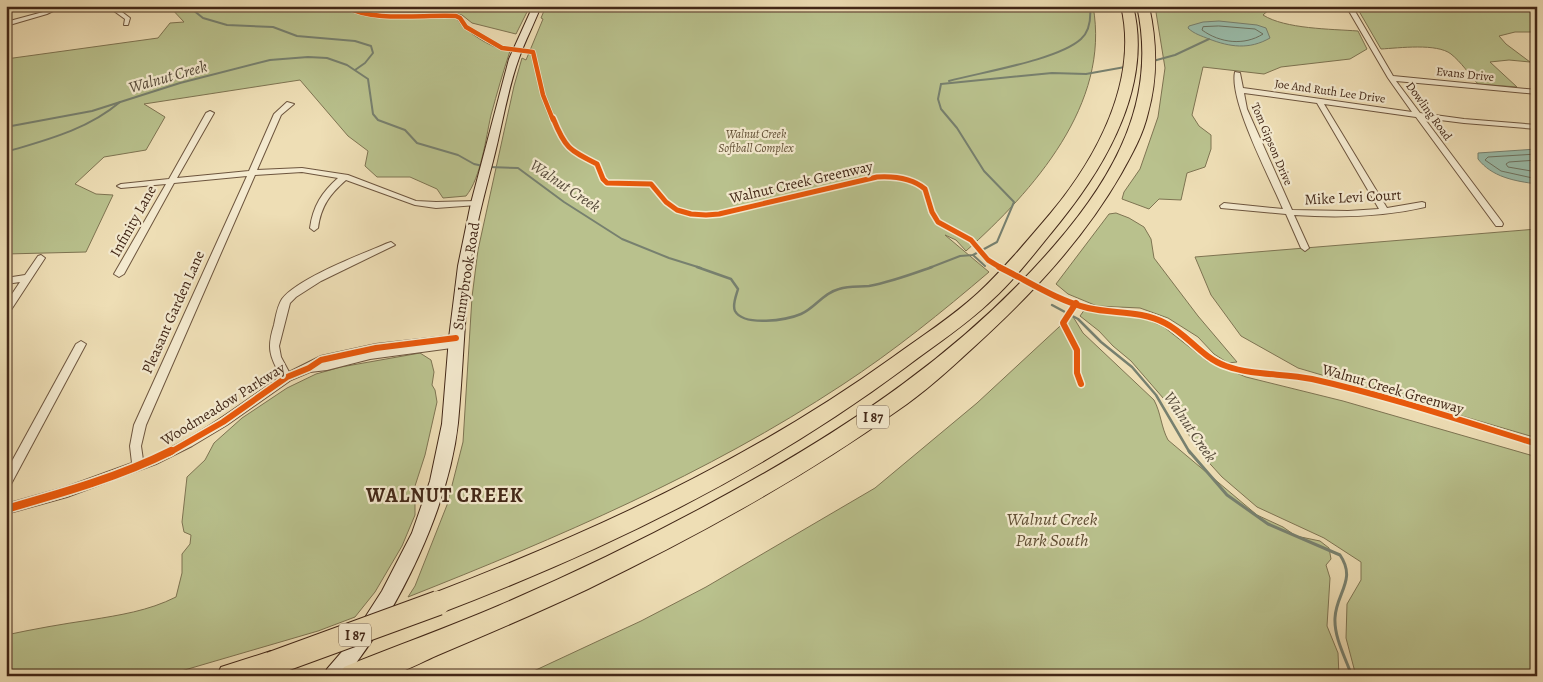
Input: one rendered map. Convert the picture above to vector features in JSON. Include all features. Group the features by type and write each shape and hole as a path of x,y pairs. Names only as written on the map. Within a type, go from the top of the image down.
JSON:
{"highway":[{"name":"I 87","path":"230,676 271,664 371,629 529,569 600,538 794,436 871,385 992,290 1068,205 1090,172 1115,125 1126,83 1131,52 1131,28 1127,6"},
{"name":"I 87","path":"353,676 411,654 602,572 709,516 833,443 892,404 943,364 1027,287 1058,252 1092,211 1129,148 1140,118 1149,77 1150,51 1143,6"}],"main road":[{"name":"Sunnybrook Road","path":"334,676 353,653 388,597 420,534 438,481 450,424 464,266 514,59 537,6"}],"street":[{"path":"6,24 45,13 60,6"},
{"path":"110,6 128,20 126,24"},
{"name":"Dowling Road","path":"1349,6 1391,78 1499,224"},
{"name":"Tom Gipson Drive","path":"1237,73 1243,109 1305,248"},
{"name":"Evans Drive","path":"1391,78 1537,92"},
{"name":"Joe And Ruth Lee Drive","path":"1239,90 1464,121 1537,127"},
{"path":"1319,101 1384,211"},
{"name":"Pleasant Garden Lane","path":"139,466 136,457 136,436 140,425 278,114 290,104"},
{"name":"Infinity Lane","path":"119,274 210,113"},
{"path":"121,186 251,173 302,170 326,172 345,177 415,203 436,205 478,203"},
{"path":"314,228 315,213 321,199 345,177"},
{"name":"Mike Levi Court","path":"1224,206 1324,215 1384,211 1422,205"},
{"path":"287,377 275,358 273,349 286,301 309,284 391,245"},
{"path":"6,311 41,258"},
{"path":"6,281 28,278"},
{"name":"Woodmeadow Parkway","path":"6,509 67,492 152,461 202,434 287,377 309,368 319,369 375,352 456,342"},
{"path":"6,483 81,344"}],"green space":[{"path":"169,6 530,6 516,34 472,23 462,15 453,13 354,12 453,16 462,26 480,39 498,48 510,51 491,115 476,179 466,196 443,198 437,189 410,177 377,177 365,166 368,151 348,136 300,80 144,104 165,117 146,150 104,157 75,184 96,194 113,195 86,252 6,254 6,59 158,38 170,23 184,22"},
{"name":"Walnut Creek Softball Complex","path":"546,6 1093,6 1095,42 1090,77 1078,111 1061,143 1040,173 1017,201 966,251 956,240 945,235 989,272 936,316 880,359 842,385 791,417 685,476 520,552 408,597 415,586 447,505 463,442 472,297 478,250 514,86 522,58 526,60 543,19 541,18"},
{"path":"1155,6 1270,6 1271,8 1263,15 1272,20 1309,28 1358,31 1367,49 1350,59 1281,67 1264,74 1203,67 1192,115 1199,126 1211,135 1211,149 1205,167 1187,173 1181,200 1159,199 1149,209 1122,199 1124,192 1140,169 1158,117 1165,68"},
{"path":"1356,6 1537,6 1537,32 1515,32 1499,36 1506,44 1530,62 1509,60 1490,62 1517,87 1478,84 1451,54 1437,48 1381,49"},
{"path":"1116,213 1144,227 1151,239 1154,258 1198,316 1237,362 1228,363 1214,354 1198,337 1168,318 1140,308 1097,306 1068,294 1056,284 1109,214"},
{"path":"1537,229 1537,438 1298,368 1241,336 1211,295 1195,257"},
{"path":"1085,309 1144,318 1164,327 1207,361 1246,377 1343,401 1537,457 1537,676 1356,676 1346,638 1347,604 1361,580 1361,562 1324,538 1257,507 1222,477 1202,455 1170,406 1131,361 1080,316"},
{"name":"Walnut Creek Park South","path":"1072,315 1083,333 1154,400 1168,440 1257,515 1283,527 1296,536 1320,541 1329,548 1331,559 1326,565 1330,578 1327,626 1338,653 1339,676 523,676 641,621 706,587 875,488 977,403"},
{"path":"420,353 431,360 434,372 432,385 437,402 425,455 415,486 415,515 402,546 375,592 355,617 318,631 164,676 6,676 6,635 134,612 176,597 182,573 182,554 190,544 191,535 184,532 182,522 187,477 205,460 214,443 242,418 287,388 316,374 341,367"}],"water":[{"path":"1219,21 1257,25 1266,28 1270,38 1255,44 1240,46 1224,44 1209,39 1188,28 1203,22"},
{"path":"1537,149 1537,184 1504,177 1490,170 1478,159 1478,153"}],"waterway":[{"path":"188,6 203,18 227,25 273,27 297,36 355,41 371,46 373,53 365,63 355,70"},
{"path":"949,81 1038,59 1070,46 1084,36 1090,19 1090,6"},
{"path":"1153,61 1175,55 1209,39"},
{"name":"Walnut Creek","path":"120,102 180,83 270,60 308,57 327,58 347,65 368,79 373,114 378,120 405,130 417,143 458,155 474,164 483,166"},
{"path":"973,255 997,242 1014,202 984,171 957,128 941,109 938,99 941,84 1052,73 1086,74 1125,67"},
{"name":"Walnut Creek","path":"6,127 92,111 120,102"},
{"path":"6,152 80,127 107,112 120,102"},
{"name":"Walnut Creek","path":"489,167 518,168 564,202 622,239 669,258 701,268"},
{"name":"Walnut Creek","path":"929,268 960,256 973,255"},
{"name":"Walnut Creek","path":"973,255 985,266"},
{"name":"Walnut Creek","path":"697,267 731,279 738,289 734,306 735,311 740,316 756,321 776,320 801,314 833,291 846,287 869,286 901,278 932,267"},
{"name":"Walnut Creek","path":"1052,305 1078,319 1101,342 1132,367 1156,395 1190,453"},
{"name":"Walnut Creek","path":"1189,451 1227,495 1268,524 1340,555 1347,572 1336,609 1335,625 1350,671 1349,676"}],"cycle path":[{"name":"Walnut Creek Greenway","path":"345,6 352,10 380,15 456,16 460,18 466,27 502,48 533,52 543,95 561,138 570,150 597,164 603,179 607,183 651,184 658,190 666,202 677,210 699,215 719,214 877,177 906,179 925,189 932,212 938,222 971,240 991,262 1065,300 1087,308 1154,318 1175,328 1207,356 1225,366 1246,371 1311,379 1537,444"},
{"path":"1076,303 1063,323 1077,350 1077,373 1081,384"},
{"path":"6,509 67,492 152,461 188,443 223,422 287,377 309,368 321,360 376,348 456,338"}],"district":[{"name":"WALNUT CREEK","path":"445,495"}]}
